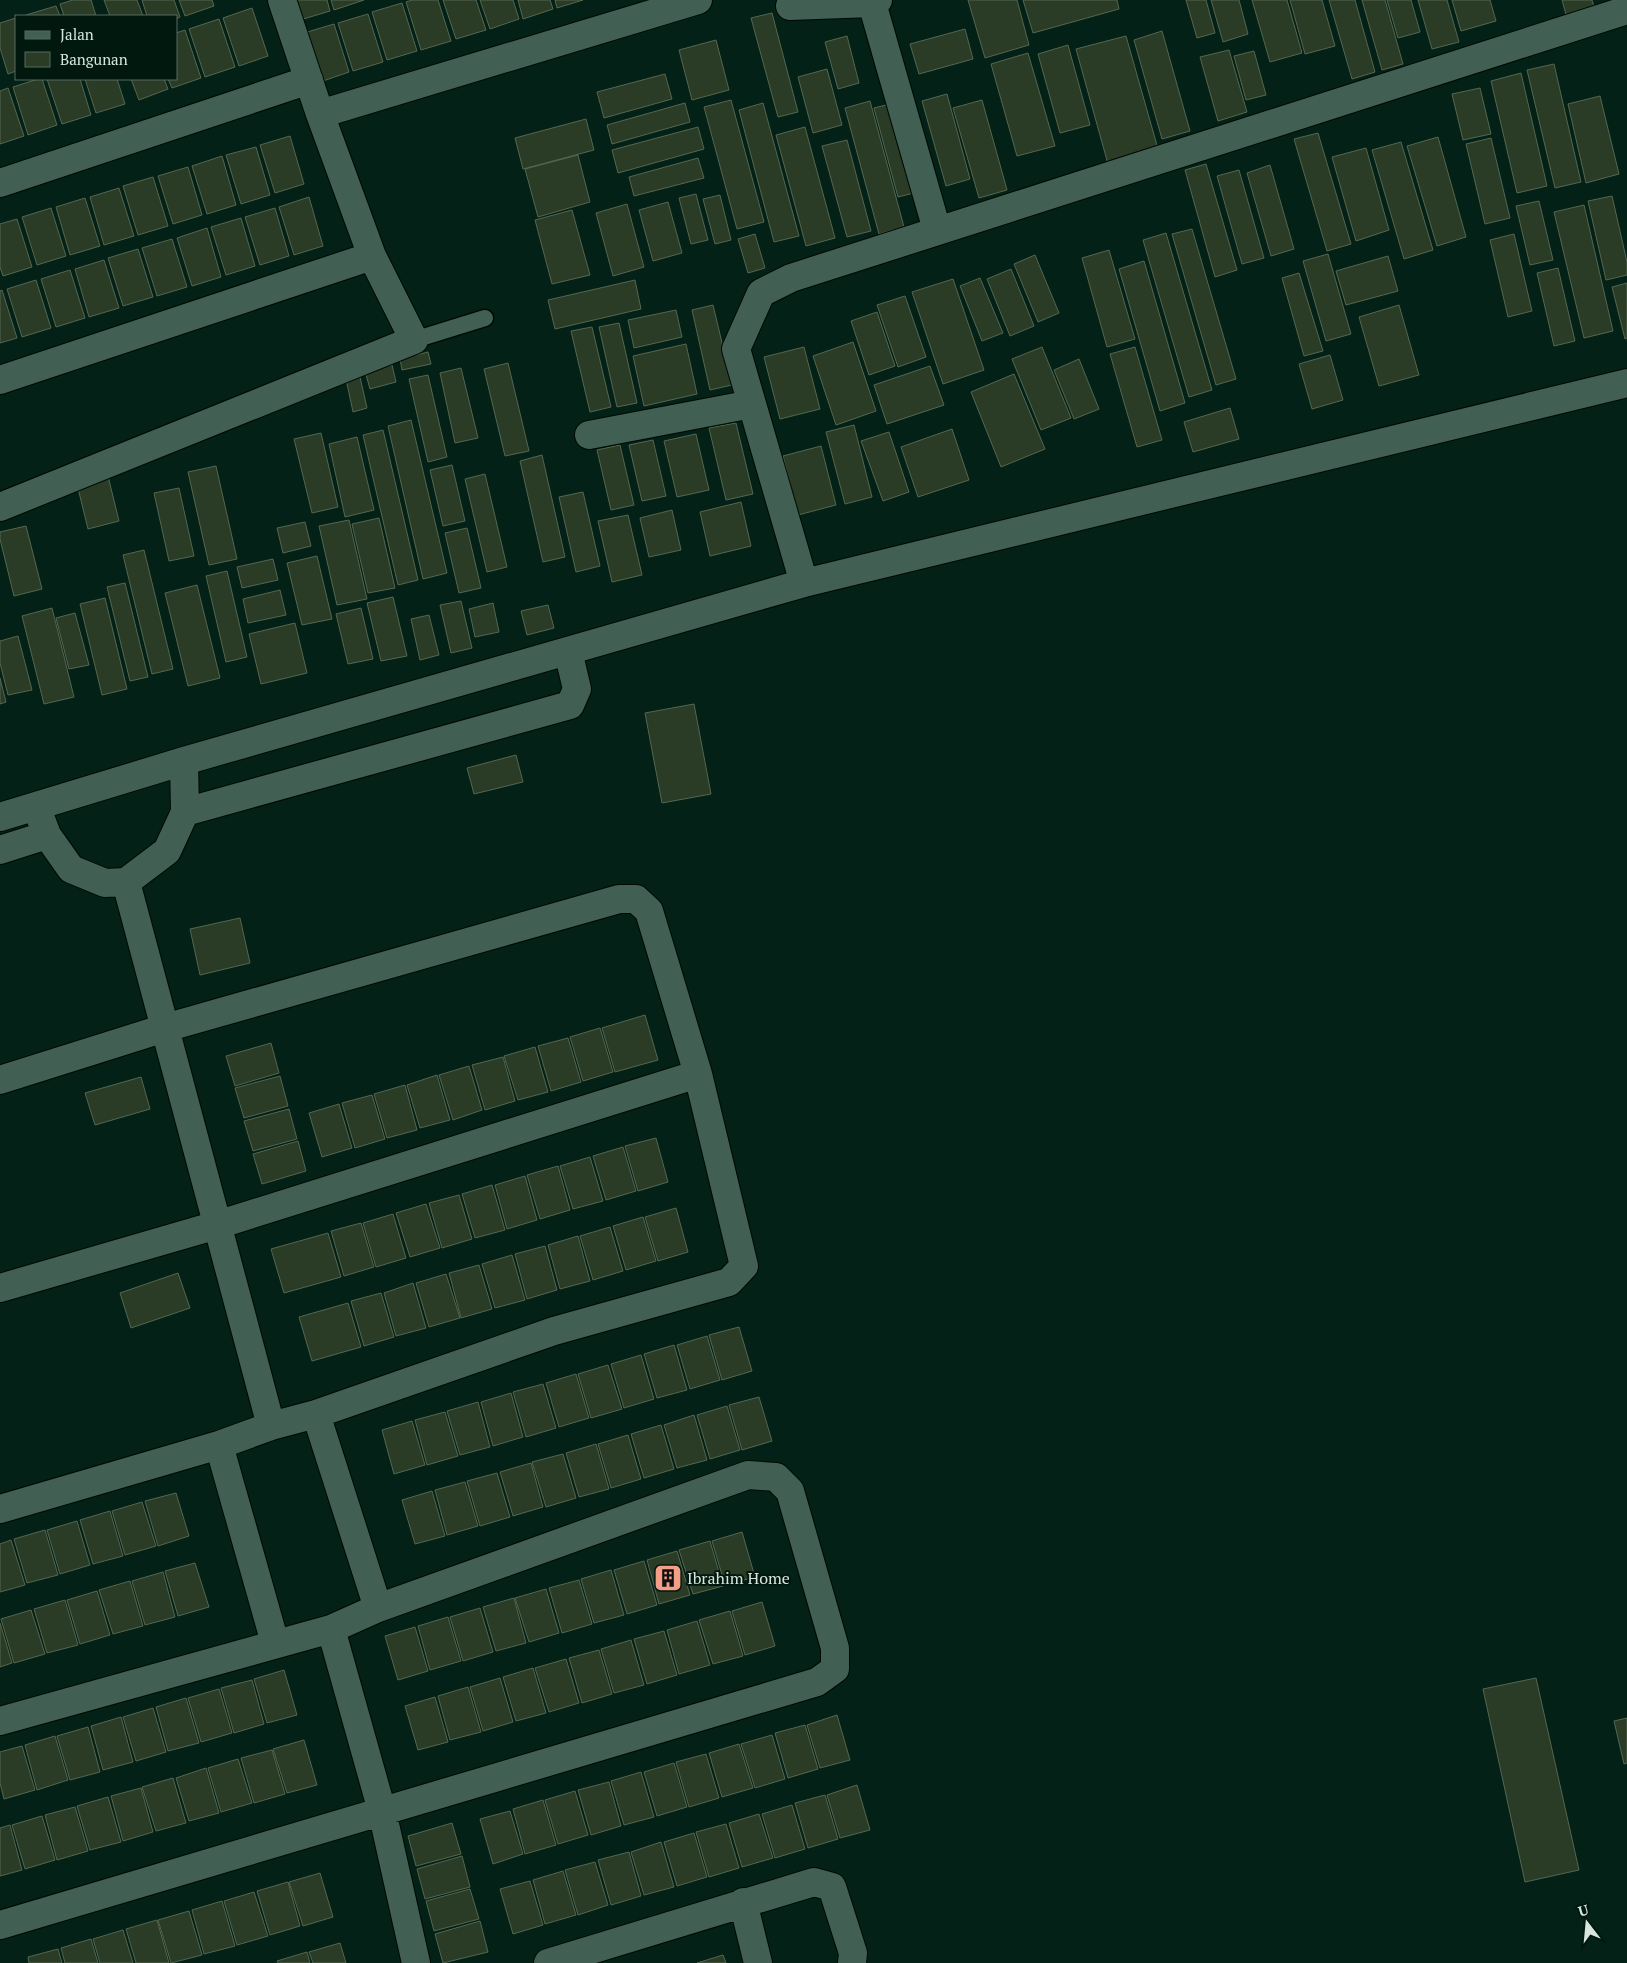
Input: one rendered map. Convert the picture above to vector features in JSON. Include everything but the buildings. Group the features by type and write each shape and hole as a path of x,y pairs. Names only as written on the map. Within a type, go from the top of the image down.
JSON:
{"street":[{"path":"0,507 414,340 372,256 320,114 282,0"},
{"path":"320,114 698,0"},
{"path":"790,6 875,1 937,230"},
{"path":"804,583 736,349 761,293 791,278 937,230 1627,10"},
{"path":"0,183 309,80"},
{"path":"0,380 372,256"},
{"path":"0,817 184,761 804,583 1627,383"},
{"path":"589,435 752,404"},
{"path":"186,812 570,705 577,689 568,651"},
{"path":"36,806 47,835 72,869 105,882 126,882 167,851 186,812 184,761"},
{"path":"0,850 47,835"},
{"path":"126,882 271,1426"},
{"path":"0,1080 165,1028 619,899 636,899 649,911 698,1074 744,1266 729,1282 554,1331 316,1414 271,1426 220,1445 0,1509"},
{"path":"0,1288 217,1225 698,1074"},
{"path":"316,1414 378,1608"},
{"path":"220,1445 274,1644"},
{"path":"0,1721 331,1629 378,1608 748,1475 776,1477 790,1491 835,1648 835,1669 817,1682 0,1925"},
{"path":"331,1629 382,1811 416,1963"},
{"path":"548,1963 743,1902 814,1882 832,1887 853,1954 852,1963"},
{"path":"743,1902 758,1963"}],"lane":[{"path":"414,340 484,318"}],"place":[{"name":"Ibrahim Home","path":"668,1578"}]}
